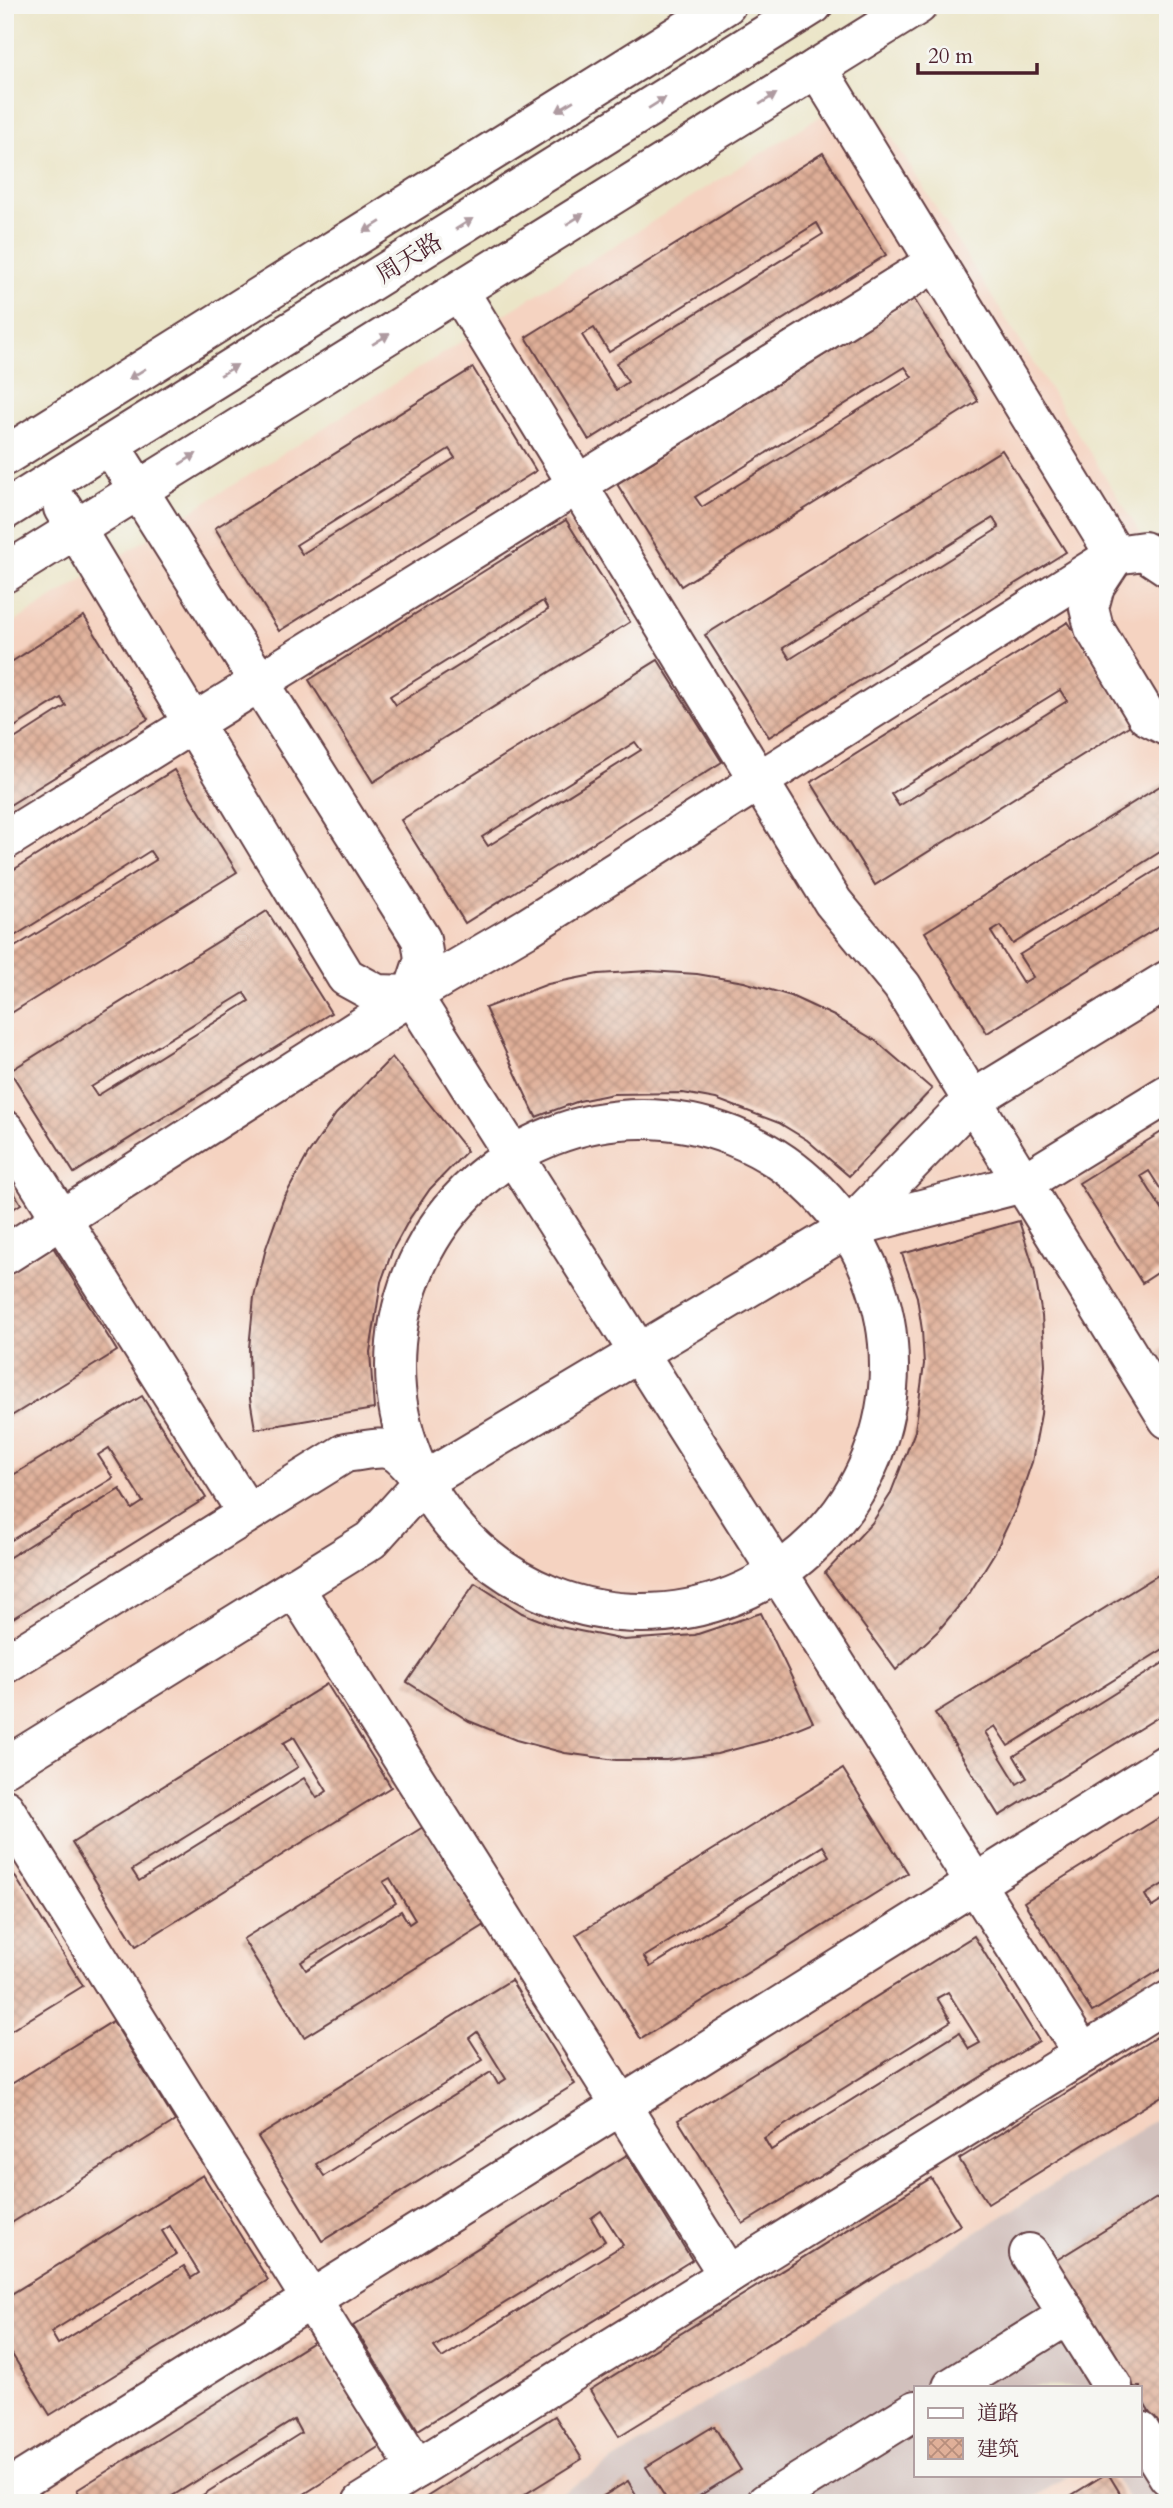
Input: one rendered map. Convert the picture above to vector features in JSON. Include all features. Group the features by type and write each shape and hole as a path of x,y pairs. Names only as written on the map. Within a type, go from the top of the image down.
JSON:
{"street":[{"name":"周天路","path":"5,456 726,5"},
{"name":"周天路","path":"5,510 813,5"},
{"path":"5,573 918,5"},
{"path":"817,68 1115,555"},
{"path":"5,840 936,262"},
{"path":"459,291 833,902 902,986 1168,1419"},
{"path":"110,444 421,939 424,960 412,995"},
{"path":"48,483 346,977 377,993 412,995"},
{"path":"5,1255 412,995 528,928 1115,555 1144,551 1168,567"},
{"path":"1115,555 1095,586 1089,608 1094,628 1147,716 1168,727"},
{"path":"5,1767 371,1540 424,1481 848,1228 972,1100 1168,980"},
{"path":"412,995 1083,2054"},
{"path":"848,1228 1023,1183 1168,1094"},
{"path":"646,1119 709,1127 744,1140 777,1158 807,1180 848,1228 872,1273 884,1309 890,1346 890,1384 884,1421 872,1457 855,1492 833,1523 807,1550 778,1573 742,1592 706,1605 630,1613 592,1608 553,1597 530,1586 485,1557 456,1530 424,1481 414,1462 401,1424 395,1385 396,1345 402,1306 415,1268 434,1232 458,1201 488,1173 514,1155 557,1134 596,1123 646,1119"},
{"path":"5,1130 247,1513"},
{"path":"5,1664 345,1453 390,1447 401,1454 424,1481"},
{"path":"294,1587 728,2275"},
{"path":"15,2484 1168,1763"},
{"path":"5,1809 416,2469"},
{"path":"362,2503 1168,2001"},
{"path":"1029,2253 1112,2386"},
{"path":"954,2386 1068,2315"},
{"path":"766,2503 914,2411"},
{"path":"1142,2434 1168,2476"}],"shaded area":[{"path":"862,90 1168,577 1168,2112 546,2503 5,2503 5,628"},
{"path":"1168,2112 1168,2503 1130,2503 1114,2476 1142,2476 1142,2386 914,2386 914,2476 1068,2476 1025,2503 546,2503"},
{"path":"1068,2476 1114,2476 1130,2503 1025,2503"}],"building":[{"path":"823,153 886,255 589,440 526,337","holes":["817,223 823,234 616,363 628,382 616,390 582,335 594,328 609,352"]},
{"path":"914,299 978,401 681,586 617,484","holes":["905,367 912,377 702,507 695,497"]},
{"path":"473,368 536,471 279,631 215,528","holes":["449,449 455,458 302,554 296,545"]},
{"path":"1002,450 1066,552 769,737 705,635","holes":["993,518 999,528 790,659 783,648"]},
{"path":"566,520 630,622 373,782 309,680","holes":["543,601 548,610 396,705 390,696"]},
{"path":"84,616 148,719 5,808 5,745 66,706 61,698 5,733 5,666"},
{"path":"1068,622 1132,724 875,885 811,782","holes":["1060,690 1067,701 899,806 891,794"]},
{"path":"658,660 722,762 465,923 401,820","holes":["635,742 641,750 488,846 482,837"]},
{"path":"174,770 237,872 5,1017 5,953 156,860 150,851 5,942 5,875"},
{"path":"1168,781 1168,847 1013,944 1001,926 991,932 1023,983 1033,977 1019,955 1168,863 1168,921 987,1033 925,932"},
{"path":"267,911 331,1013 74,1173 10,1071","holes":["244,993 249,1001 97,1096 91,1087"]},
{"path":"649,971 697,974 744,982 791,996 834,1016 876,1041 932,1089 849,1176 807,1140 779,1123 716,1099 683,1093 613,1094 579,1101 536,1117 485,1008 548,984 598,974"},
{"path":"392,1057 467,1151 430,1189 410,1218 393,1249 381,1282 370,1352 374,1409 255,1429 250,1399 249,1348 254,1297 266,1248 283,1200 307,1156 336,1114"},
{"path":"1168,1128 1168,1191 1163,1193 1149,1171 1141,1176 1168,1219 1168,1266 1142,1283 1079,1183"},
{"path":"5,1178 21,1204 5,1214"},
{"path":"1019,1221 1034,1268 1042,1316 1045,1365 1041,1414 1032,1462 1016,1508 995,1552 969,1594 938,1631 896,1670 825,1573 872,1523 890,1495 915,1431 924,1364 922,1330 917,1297 902,1254"},
{"path":"53,1247 117,1351 5,1420 5,1276"},
{"path":"1168,1345 1168,1366 1158,1351"},
{"path":"142,1396 206,1498 5,1623 5,1560 120,1489 132,1509 143,1502 109,1448 98,1455 113,1478 5,1544 5,1480"},
{"path":"1168,1569 1168,1646 1008,1746 995,1726 985,1732 1017,1784 1027,1778 1014,1756 1168,1660 1168,1711 999,1816 935,1713"},
{"path":"475,1583 522,1613 555,1626 624,1640 695,1635 761,1613 813,1722 766,1741 717,1754 666,1760 616,1760 565,1753 516,1740 469,1721 407,1682"},
{"path":"327,1684 391,1787 136,1946 72,1843","holes":["294,1737 327,1791 317,1798 304,1778 139,1881 132,1870 298,1767 283,1743"]},
{"path":"843,1769 908,1873 641,2039 576,1935","holes":["823,1846 829,1856 650,1967 644,1957"]},
{"path":"1168,1812 1168,1881 1145,1895 1152,1907 1168,1897 1168,1965 1092,2012 1024,1902"},
{"path":"423,1827 485,1925 304,2037 243,1939","holes":["390,1878 415,1920 409,1924 401,1911 306,1970 301,1962 396,1903 383,1882"]},
{"path":"8,1865 83,1986 5,2034 5,1985 15,1979 5,1964 5,1867"},
{"path":"974,1936 1039,2041 743,2224 678,2120","holes":["948,1992 980,2043 969,2049 959,2033 771,2150 764,2138 951,2021 937,1998"]},
{"path":"511,1980 575,2084 322,2241 258,2137","holes":["477,2032 506,2079 498,2084 491,2072 324,2176 316,2164 483,2060 469,2038"]},
{"path":"113,2021 175,2121 5,2227 5,2088"},
{"path":"1168,2030 1168,2092 988,2204 959,2159"},
{"path":"627,2155 692,2260 418,2430 353,2326","holes":["601,2211 623,2245 442,2358 434,2347 605,2241 591,2218"]},
{"path":"203,2175 268,2280 50,2415 5,2343 5,2298","holes":["170,2226 199,2273 191,2278 184,2266 58,2344 51,2332 176,2254 162,2231"]},
{"path":"931,2178 960,2225 619,2436 590,2390"},
{"path":"1168,2191 1168,2437 1165,2438 1142,2400 1142,2386 1133,2386 1055,2261"},
{"path":"315,2341 380,2446 290,2503 190,2503 301,2433 294,2420 161,2503 85,2503 77,2490"},
{"path":"555,2416 582,2459 511,2503 417,2503"},
{"path":"714,2426 741,2470 688,2503 669,2503 646,2467"},
{"path":"1102,2476 1110,2476 1126,2503 1059,2503"},
{"path":"628,2481 641,2503 592,2503"}]}
